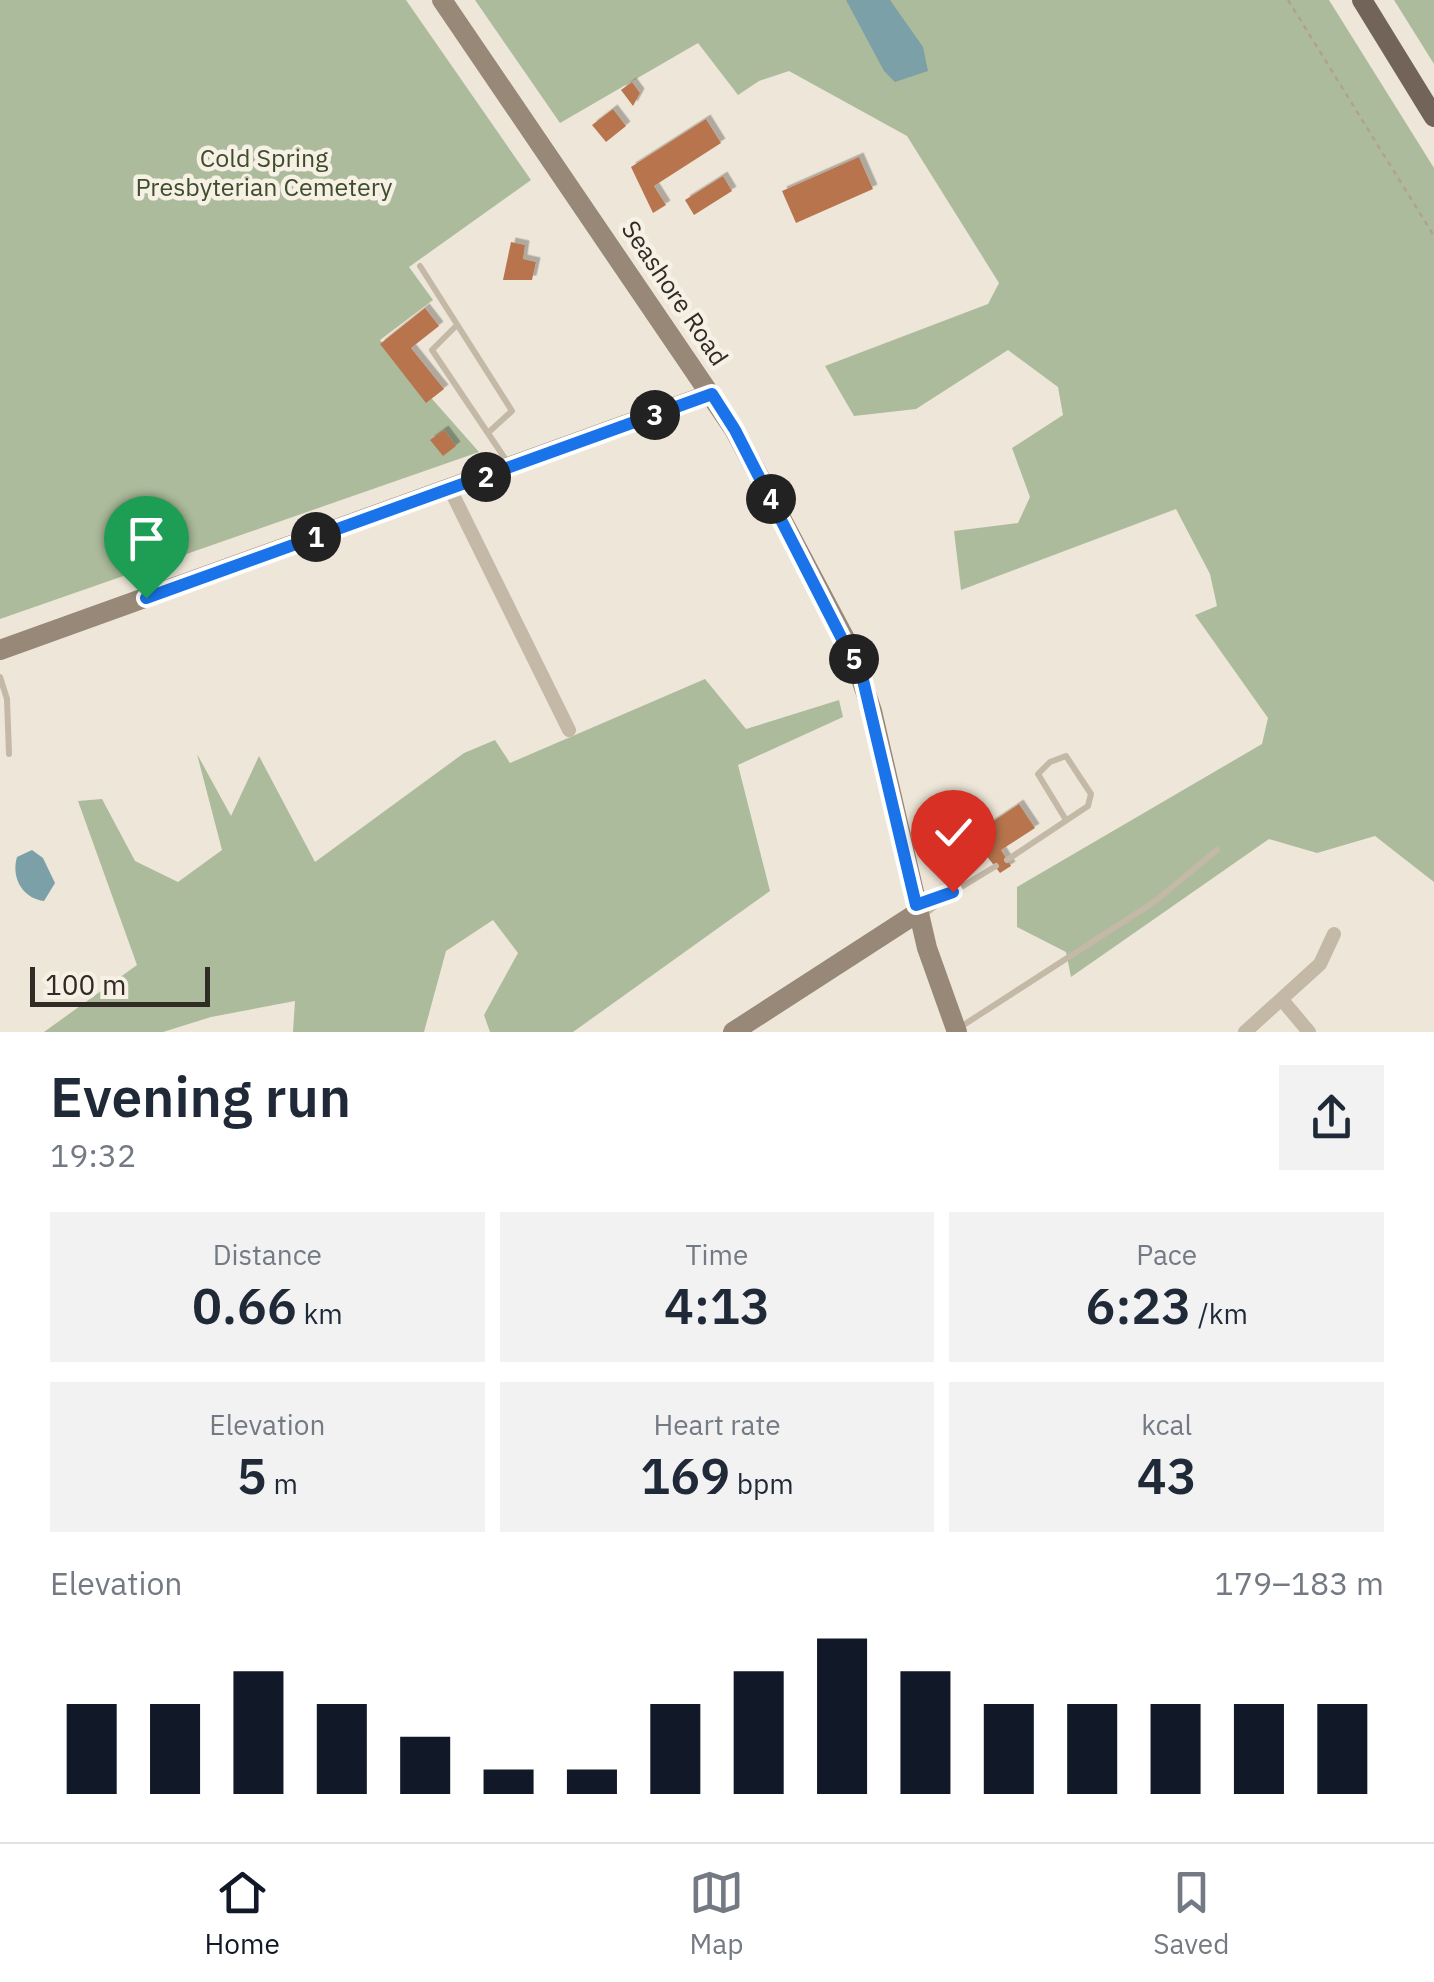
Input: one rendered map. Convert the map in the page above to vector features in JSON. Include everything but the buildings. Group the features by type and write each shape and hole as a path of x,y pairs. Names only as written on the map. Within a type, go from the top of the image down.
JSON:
{"main road":[{"path":"1362,0 1434,117"}],"street":[{"name":"Seashore Road","path":"442,0 735,430 863,680 917,912 957,1031"},
{"path":"0,650 712,394"},
{"path":"450,489 569,730"},
{"path":"733,1032 917,912"},
{"path":"1245,1032 1320,964 1334,934"},
{"path":"1283,1000 1309,1032"}],"lane":[{"path":"420,266 512,410 490,432"},
{"path":"458,325 432,350 511,468"},
{"path":"0,677 7,699 9,754"},
{"path":"1007,860 1088,806 1091,794 1066,756 1050,762 1038,774 1066,820"},
{"path":"957,1031 1154,902 1217,850"},
{"path":"917,912 996,866"},
{"path":"917,912 939,907 953,892"}],"path":[{"path":"1288,0 1434,236"}],"green space":[{"name":"Cold Spring Presbyterian Cemetery","path":"0,0 406,0 531,180 409,267 433,300 380,340 479,452 0,619"},
{"path":"475,0 1329,0 1434,168 1434,882 1375,836 1317,853 1269,839 1071,977 1066,952 1017,927 1017,887 1262,744 1268,718 1195,615 1217,606 1210,574 1176,509 961,590 954,531 1018,523 1030,497 1012,448 1063,415 1058,387 1008,350 916,409 854,416 825,366 988,304 999,283 907,136 789,71 759,81 738,95 698,43 560,123"},
{"path":"1394,0 1434,0 1434,64"},
{"path":"705,679 746,729 839,700 843,717 738,765 770,891 573,1032 490,1032 484,1015 518,953 493,920 446,951 424,1032 293,1032 295,1001 211,1017 163,1032 44,1032 137,965 78,801 102,799 135,861 178,882 222,850 197,754 231,816 259,756 315,862 464,753 495,740 510,763"}],"water":[{"path":"846,0 890,0 923,47 928,71 895,82 884,71"},
{"path":"32,850 43,858 55,883 44,901 30,896 17,879 17,857"}],"route":[{"path":"146,598 712,394 735,430 863,680 916,905 953,892"}]}
